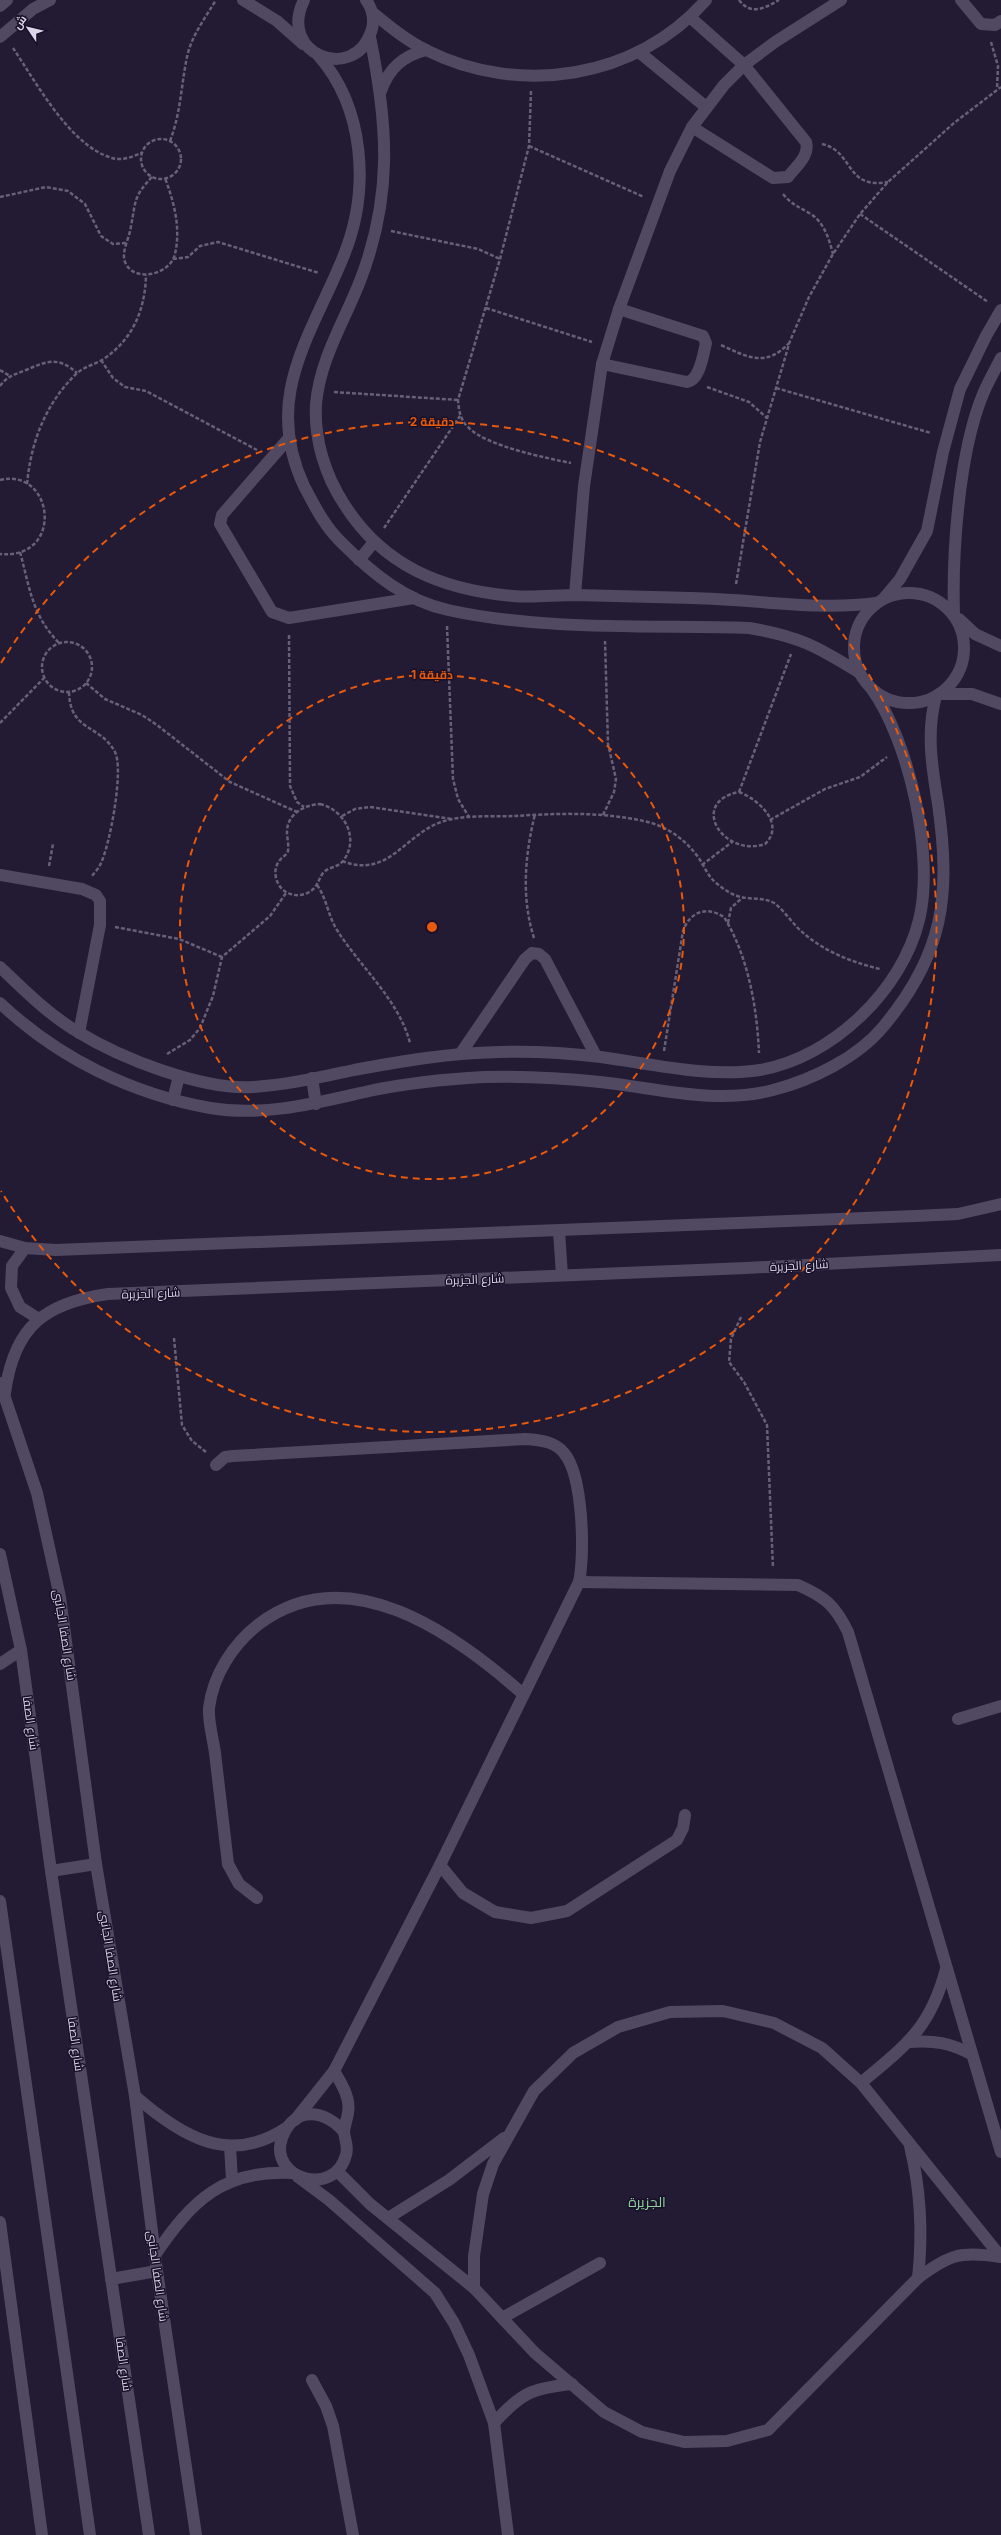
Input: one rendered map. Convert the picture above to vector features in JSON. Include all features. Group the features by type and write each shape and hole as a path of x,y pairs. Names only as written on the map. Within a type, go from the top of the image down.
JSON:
{"street":[{"path":"0,6 7,0"},
{"path":"1,35 33,9 50,0"},
{"path":"243,0 277,20 318,55 329,68 346,97 357,140 360,176 355,215 346,252 295,368 288,400 289,438 298,472 313,503 334,536 384,582 414,598 446,610 511,620 749,628 784,633 816,645 860,673"},
{"path":"304,0 299,11 297,24 300,37 308,48"},
{"path":"366,0 372,12 372,29 370,37 381,90 385,145 381,214 360,282 329,349 318,390 316,408 318,438 325,467 335,490 354,520 374,542 390,556 429,578 452,586 513,596 575,595 734,599 821,607 879,602 901,593 921,593 939,601 975,634 1001,646"},
{"path":"372,12 426,50 458,64 495,73 532,77 576,73 604,66 639,52 666,37 691,18 706,0"},
{"path":"575,595 586,466 602,364 619,309 657,203 692,127 706,107 744,65 807,20 841,0"},
{"path":"961,0 981,24 995,25 1001,21"},
{"path":"691,18 744,65 806,142 808,148 806,154 788,177 773,178 692,127"},
{"path":"318,55 330,59 342,59 353,55 370,37"},
{"path":"381,90 393,68 413,53 426,50"},
{"path":"639,52 706,107"},
{"path":"602,364 687,382 693,380 706,343 699,333 619,309"},
{"path":"0,967 41,1006 79,1033 160,1069 209,1084 252,1087 460,1052 525,1052 596,1056 661,1066 726,1072 760,1070 785,1063 824,1045 860,1019 885,989 917,927 924,895 924,862 914,800 900,741 883,704 860,673 855,658 854,643 858,628 865,614 879,602 900,579 927,531 947,438 960,389 986,336 1001,311"},
{"path":"871,688 885,698 903,703 921,702 938,695 949,686 958,674 963,660 965,646 956,616 955,542 971,434 983,394 1001,358"},
{"path":"289,438 222,515 220,524 268,607 272,612 289,618 414,598"},
{"path":"359,560 374,542"},
{"path":"938,695 972,694 1001,704"},
{"path":"0,1003 19,1021 67,1055 118,1081 173,1100 212,1108 252,1113 316,1104 372,1091 422,1083 486,1077 544,1077 594,1081 690,1094 736,1097 772,1091 806,1079 844,1060 881,1029 911,989 928,955 940,922 945,880 942,840 930,739 938,695"},
{"path":"0,875 82,889 96,895 100,901 100,925 79,1033"},
{"path":"460,1052 525,959 532,953 539,954 545,959 596,1056"},
{"path":"173,1100 179,1076"},
{"path":"312,1078 316,1104"},
{"path":"0,1241 25,1248 56,1250 958,1214 1001,1204"},
{"path":"559,1231 562,1275"},
{"path":"25,1248 12,1266 11,1288 20,1307 38,1319"},
{"name":"شارع الجزيرة","path":"2,1388 8,1366 20,1340 38,1319 58,1306 73,1301 108,1294 562,1275 1001,1254"},
{"name":"شارع الصفا الجانبى","path":"2,1388 37,1493 60,1597 96,1864 135,2096 157,2271 196,2535"},
{"path":"221,1461 525,1439 546,1441 564,1452 575,1470 583,1549 583,1563 579,1582 440,1865 334,2071 291,2124 282,2138 281,2151 285,2163 296,2175 329,2200 435,2293 469,2354 494,2422 508,2535"},
{"name":"شارع الصفا","path":"0,1554 21,1650 51,1871 149,2535"},
{"path":"579,1582 798,1585 820,1595 838,1611 848,1632 1001,2152"},
{"path":"257,1898 239,1884 228,1864 209,1708 220,1669 243,1636 276,1611 314,1598 355,1598 401,1613 446,1635 486,1662 523,1694"},
{"path":"0,1664 21,1650"},
{"path":"958,1719 1001,1706"},
{"path":"440,1865 463,1894 495,1912 531,1918 567,1911 677,1840 683,1828 685,1815"},
{"path":"51,1871 96,1864"},
{"path":"0,1901 90,2535"},
{"path":"861,2083 910,2042 927,2020 939,1996 946,1969"},
{"path":"474,2288 474,2256 483,2194 493,2164 507,2136 534,2091 573,2053 618,2027 670,2012 723,2011 774,2023 822,2048 861,2083 1001,2257"},
{"path":"910,2042 931,2040 952,2044 971,2054"},
{"path":"155,2255 175,2225 201,2200 232,2180 265,2172 296,2175 312,2181 325,2178 337,2171 344,2163 347,2153 344,2132 349,2111 345,2090 334,2071"},
{"path":"135,2096 162,2119 193,2136 230,2146 248,2146 269,2139 308,2114 323,2115 335,2121 344,2132"},
{"path":"388,2218 449,2180 507,2136"},
{"path":"909,2143 917,2176 922,2210 922,2244 918,2278"},
{"path":"230,2146 232,2180"},
{"path":"337,2171 359,2194 474,2288 535,2353 604,2412 642,2432 684,2442 726,2441 768,2430 918,2278 942,2260 971,2252 1001,2257"},
{"path":"0,2222 40,2532"},
{"path":"502,2318 600,2262"},
{"path":"111,2279 157,2271"},
{"path":"312,2380 326,2406 333,2426 353,2535"},
{"path":"494,2422 514,2400 542,2387 572,2384"}],"path":[{"path":"170,141 179,112 187,56 197,31 216,0"},
{"path":"740,0 746,7 755,10 779,0"},
{"path":"981,24 996,55 998,66 997,89"},
{"path":"1,35 50,101 83,142 112,158 132,157 141,152 148,143 158,139 170,141 177,147 180,161 174,174 165,178 152,177 145,171 141,162 141,152"},
{"path":"532,77 529,146 500,259 458,400 460,416 469,429 508,447 586,466"},
{"path":"734,599 743,554 750,498 767,418 790,342 810,297 833,254 860,214 888,182 954,122 1001,87"},
{"path":"806,142 822,144 835,149 854,174 861,180 879,184 888,182"},
{"path":"529,146 657,203"},
{"path":"152,177 136,199 128,243 124,252 125,262 130,270 146,274 161,271 173,259 177,235 176,215 165,178"},
{"path":"773,178 793,205 816,218 826,232 833,254"},
{"path":"0,197 46,188 68,191 85,204 101,236 113,244 128,243"},
{"path":"860,214 1001,311"},
{"path":"377,228 467,246 500,259"},
{"path":"173,259 188,257 200,246 218,242 334,278"},
{"path":"27,484 31,453 41,424 56,397 77,374 101,360 124,341 137,323 145,297 146,274"},
{"path":"486,308 607,347"},
{"path":"706,343 719,344 746,357 758,359 771,357 782,351 790,342"},
{"path":"101,360 113,378 125,387 146,392 272,458"},
{"path":"0,386 10,376 39,363 49,361 69,366 77,374"},
{"path":"0,370 10,376"},
{"path":"693,380 749,402 767,418"},
{"path":"776,388 947,438"},
{"path":"318,390 458,400"},
{"path":"374,542 460,416"},
{"path":"0,480 11,479 27,484 36,492 43,502 46,514 45,526 40,538 31,547 20,552 0,554"},
{"path":"20,552 34,608 40,621 59,643"},
{"path":"446,610 453,779 458,800 469,818"},
{"path":"289,618 290,786 297,802 304,807"},
{"path":"603,815 612,798 616,779 608,739 605,624"},
{"path":"738,792 797,638"},
{"path":"69,642 80,645 87,652 91,662 91,673 86,682 79,689 69,692 59,690 50,686 44,678 42,667 44,657 50,648 59,643 69,642"},
{"path":"0,723 44,678"},
{"path":"86,682 105,699 142,715 157,725 230,782 297,812"},
{"path":"69,692 71,707 77,720 109,744 118,761 119,773 109,833 101,863 82,889"},
{"path":"770,820 825,789 860,777 889,754 900,741"},
{"path":"738,792 758,802 770,820 773,833 765,844 750,848 732,842 717,829 713,820 714,809 720,800 728,794 738,792"},
{"path":"320,804 336,810 342,816 348,827 350,842 348,852 342,861 323,873 317,885 303,895 286,893 277,882 275,874 280,859 288,850 289,823 297,812 304,807 320,804"},
{"path":"342,816 355,808 370,807 455,819"},
{"path":"535,814 526,861 526,884 529,916 539,954"},
{"path":"342,861 359,866 377,865 440,822 455,819 535,814 603,815 643,821 669,830 691,848 714,881 725,890 742,898 762,899 774,903 816,943 846,959 880,969 896,970"},
{"path":"702,865 732,842"},
{"path":"46,883 53,844"},
{"path":"317,885 326,900 334,926 398,1011 410,1043 412,1060"},
{"path":"160,1069 164,1058 169,1051 190,1040 200,1028 213,996 222,957 270,916 286,893"},
{"path":"728,923 731,908 742,898"},
{"path":"661,1066 685,923 696,913 711,910 724,917 728,923 748,978 755,1006 760,1070"},
{"path":"100,925 179,938 222,957"},
{"path":"741,1317 731,1339 730,1362 757,1403 767,1425 774,1584"},
{"path":"174,1338 182,1425 192,1441 221,1461"}],"district":[{"name":"الجزيرة","path":"647,2201"}]}
